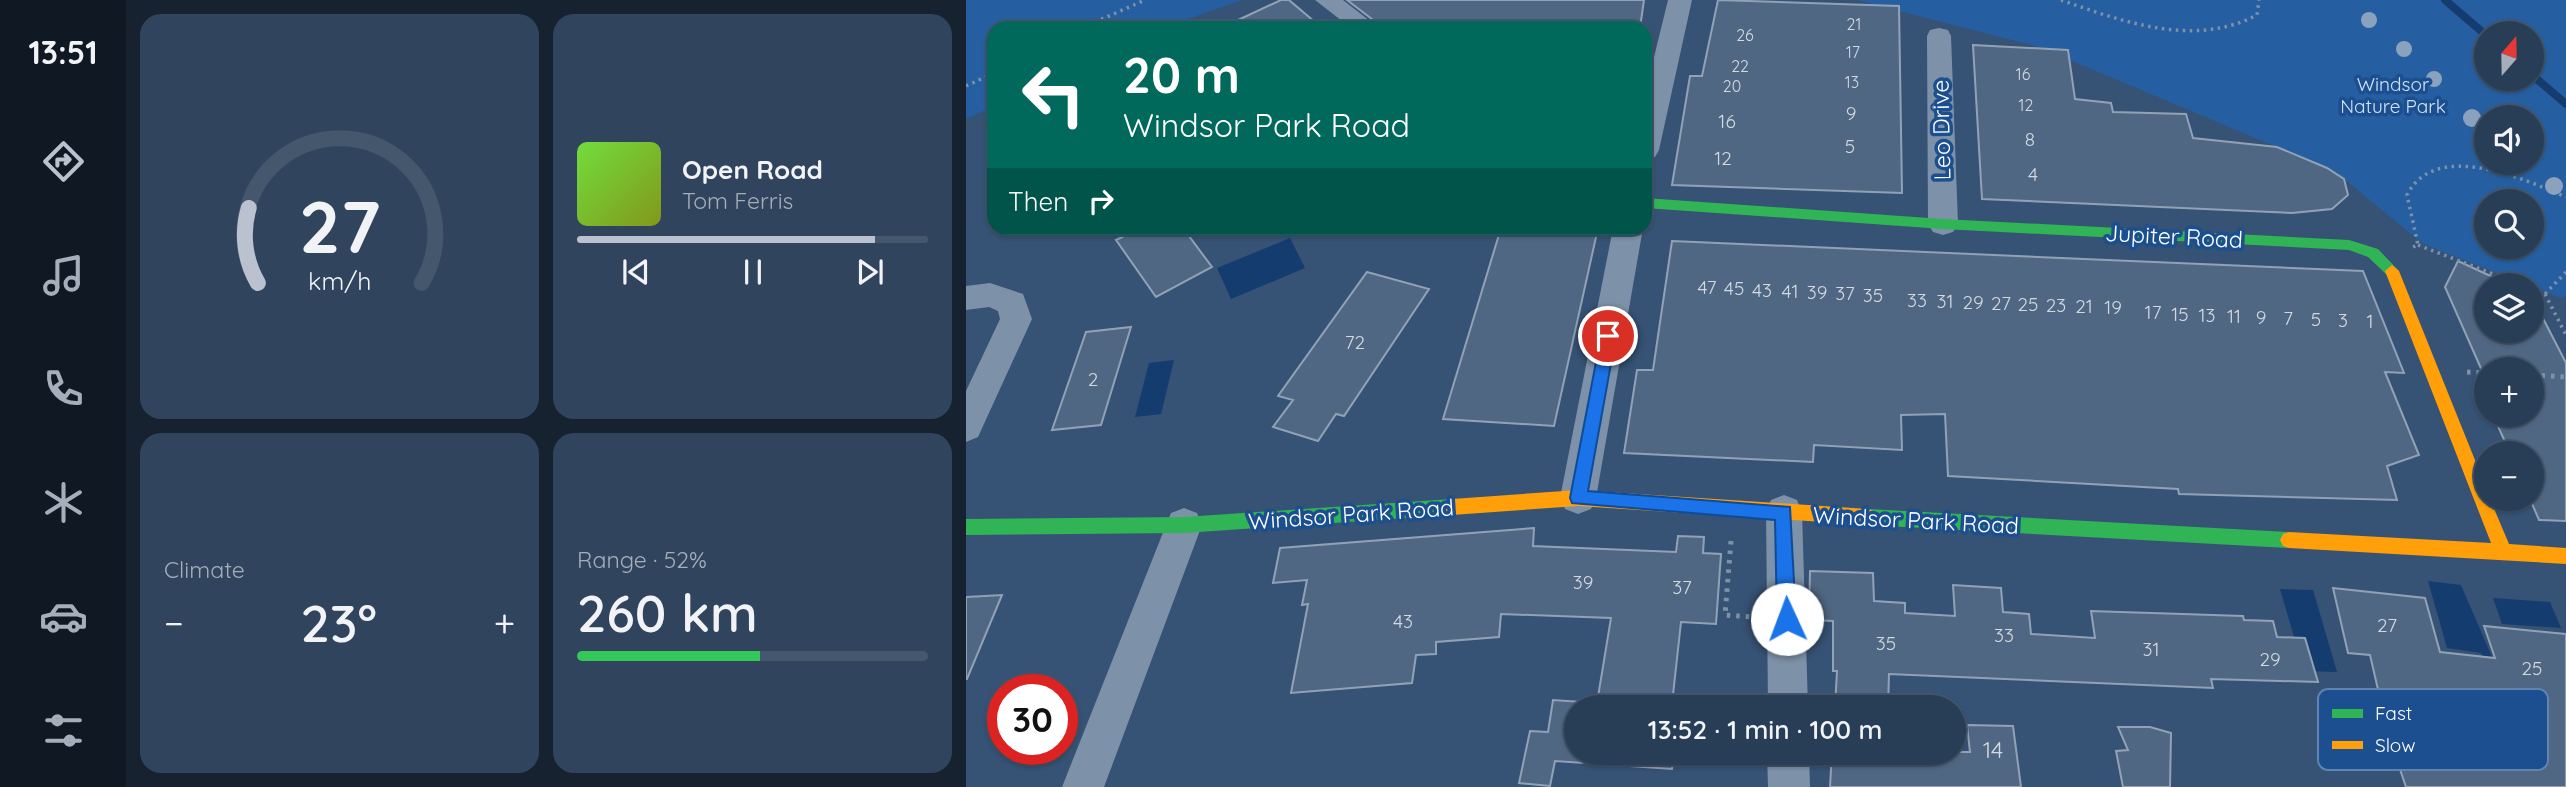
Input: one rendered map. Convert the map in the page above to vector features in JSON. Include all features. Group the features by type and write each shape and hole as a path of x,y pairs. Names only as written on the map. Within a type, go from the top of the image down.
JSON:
{"street":[{"path":"1326,0 1357,21"},
{"path":"1652,88 1657,43 1680,0"},
{"name":"Leo Drive","path":"1939,36 1943,224"},
{"name":"Jupiter Road","path":"1652,203 1943,224 2349,245 2369,249 2382,258"},
{"path":"1578,498 1627,235"},
{"path":"2382,258 2392,271 2503,552"},
{"path":"966,298 990,295 1012,303 1016,319 966,426"},
{"name":"Windsor Park Road","path":"966,527 1184,525 1578,498 2566,556"},
{"path":"1784,512 1788,695"},
{"path":"1083,787 1184,525"},
{"path":"1788,765 1789,787"}],"path":[{"path":"1098,21 1145,0"},
{"path":"2061,0 2129,22 2216,31 2246,23 2257,15 2259,0"},
{"path":"966,86 987,76"},
{"path":"2418,245 2407,195 2416,179 2434,169 2454,165 2518,179 2566,197"},
{"path":"2382,258 2418,245 2491,273"},
{"path":"2566,272 2545,294 2566,335"},
{"path":"2544,376 2566,377"},
{"path":"1732,537 1726,615 1787,619"}],"green space":[{"path":"966,0 1242,0 1182,21 987,21 987,109 966,119"},
{"name":"Windsor Nature Park","path":"1857,0 2566,0 2566,296 2561,298 2544,291 2544,273 2497,273 2423,244 2336,172 2039,47"}],"shaded area":[{"path":"1290,238 1305,268 1231,299 1217,268"},
{"path":"1174,360 1161,414 1135,417 1149,363"},
{"path":"2428,581 2461,585 2498,671 2487,667 2481,653 2447,648"},
{"path":"2280,589 2313,590 2337,672 2304,671"},
{"path":"2493,598 2550,602 2561,628 2502,624"}],"building":[{"path":"1281,0 1289,0 1314,21 1236,21"},
{"path":"1347,0 1644,0 1641,21 1374,21"},
{"path":"1718,0 1899,6 1902,193 1672,185 1690,76 1702,76"},
{"path":"1973,45 2068,50 2075,99 2111,103 2113,112 2186,114 2193,138 2277,147 2327,168 2344,179 2348,195 2332,209 2292,213 1982,199"},
{"path":"1126,235 1188,235 1212,267 1156,297 1116,240"},
{"path":"1499,235 1596,235 1554,426 1443,419"},
{"path":"1672,241 2363,271 2404,373 2385,372 2419,455 2387,466 2397,500 2179,494 2178,489 1948,476 1945,414 1901,415 1902,450 1814,445 1813,462 1624,453 1637,370 1653,370"},
{"path":"2458,261 2484,273 2474,273 2474,343 2544,343 2544,320 2566,363 2566,521 2539,520 2535,511 2544,511 2544,441 2505,441 2498,427 2544,427 2544,357 2476,357 2445,287"},
{"path":"1367,272 1429,289 1344,416 1336,414 1318,441 1273,427 1293,400 1278,396"},
{"path":"1131,327 1101,425 1052,430 1086,332"},
{"path":"1534,528 1533,546 1676,552 1678,536 1704,537 1703,553 1721,554 1716,624 1681,622 1673,695 1598,695 1611,618 1501,614 1499,637 1436,642 1436,654 1416,655 1412,683 1291,693 1308,604 1302,605 1307,580 1273,583 1280,548"},
{"path":"1810,571 1873,573 1874,601 1905,603 1905,613 1955,616 1953,585 2001,588 2003,612 2029,614 2031,634 2095,638 2091,611 2243,616 2244,620 2273,621 2277,637 2305,638 2318,682 2211,679 2213,688 1889,674 1888,695 1836,695 1837,671 1833,671 1833,621 1809,620"},
{"path":"2333,588 2425,598 2440,652 2495,658 2484,626 2566,634 2566,787 2406,787 2400,770 2548,770 2548,689 2378,689 2370,655 2348,653"},
{"path":"1002,595 967,679 966,679 966,597"},
{"path":"1553,700 1564,701 1564,762 1555,761 1550,786 1519,783 1530,731 1548,732"},
{"path":"1967,725 2013,726 2021,787 1830,787 1831,765 1966,765 1966,752 1970,752"},
{"path":"2118,727 2150,727 2171,733 2170,787 2123,787 2116,751 2128,750"},
{"path":"1614,765 1672,765 1672,769"}],"waterway":[{"path":"2445,0 2474,25"},
{"path":"2544,85 2566,104"}],"traffic: fast":[{"path":"1652,203 1943,224 2349,245 2373,253 2392,271"},
{"path":"966,527 1184,525 1452,507"},
{"path":"1868,517 2289,540"}],"traffic: slow":[{"path":"2392,271 2503,552"},
{"path":"1452,507 1578,498 1868,517"},
{"path":"2289,540 2566,556"}],"route":[{"path":"1608,336 1578,498 1784,512 1787,619"}]}
